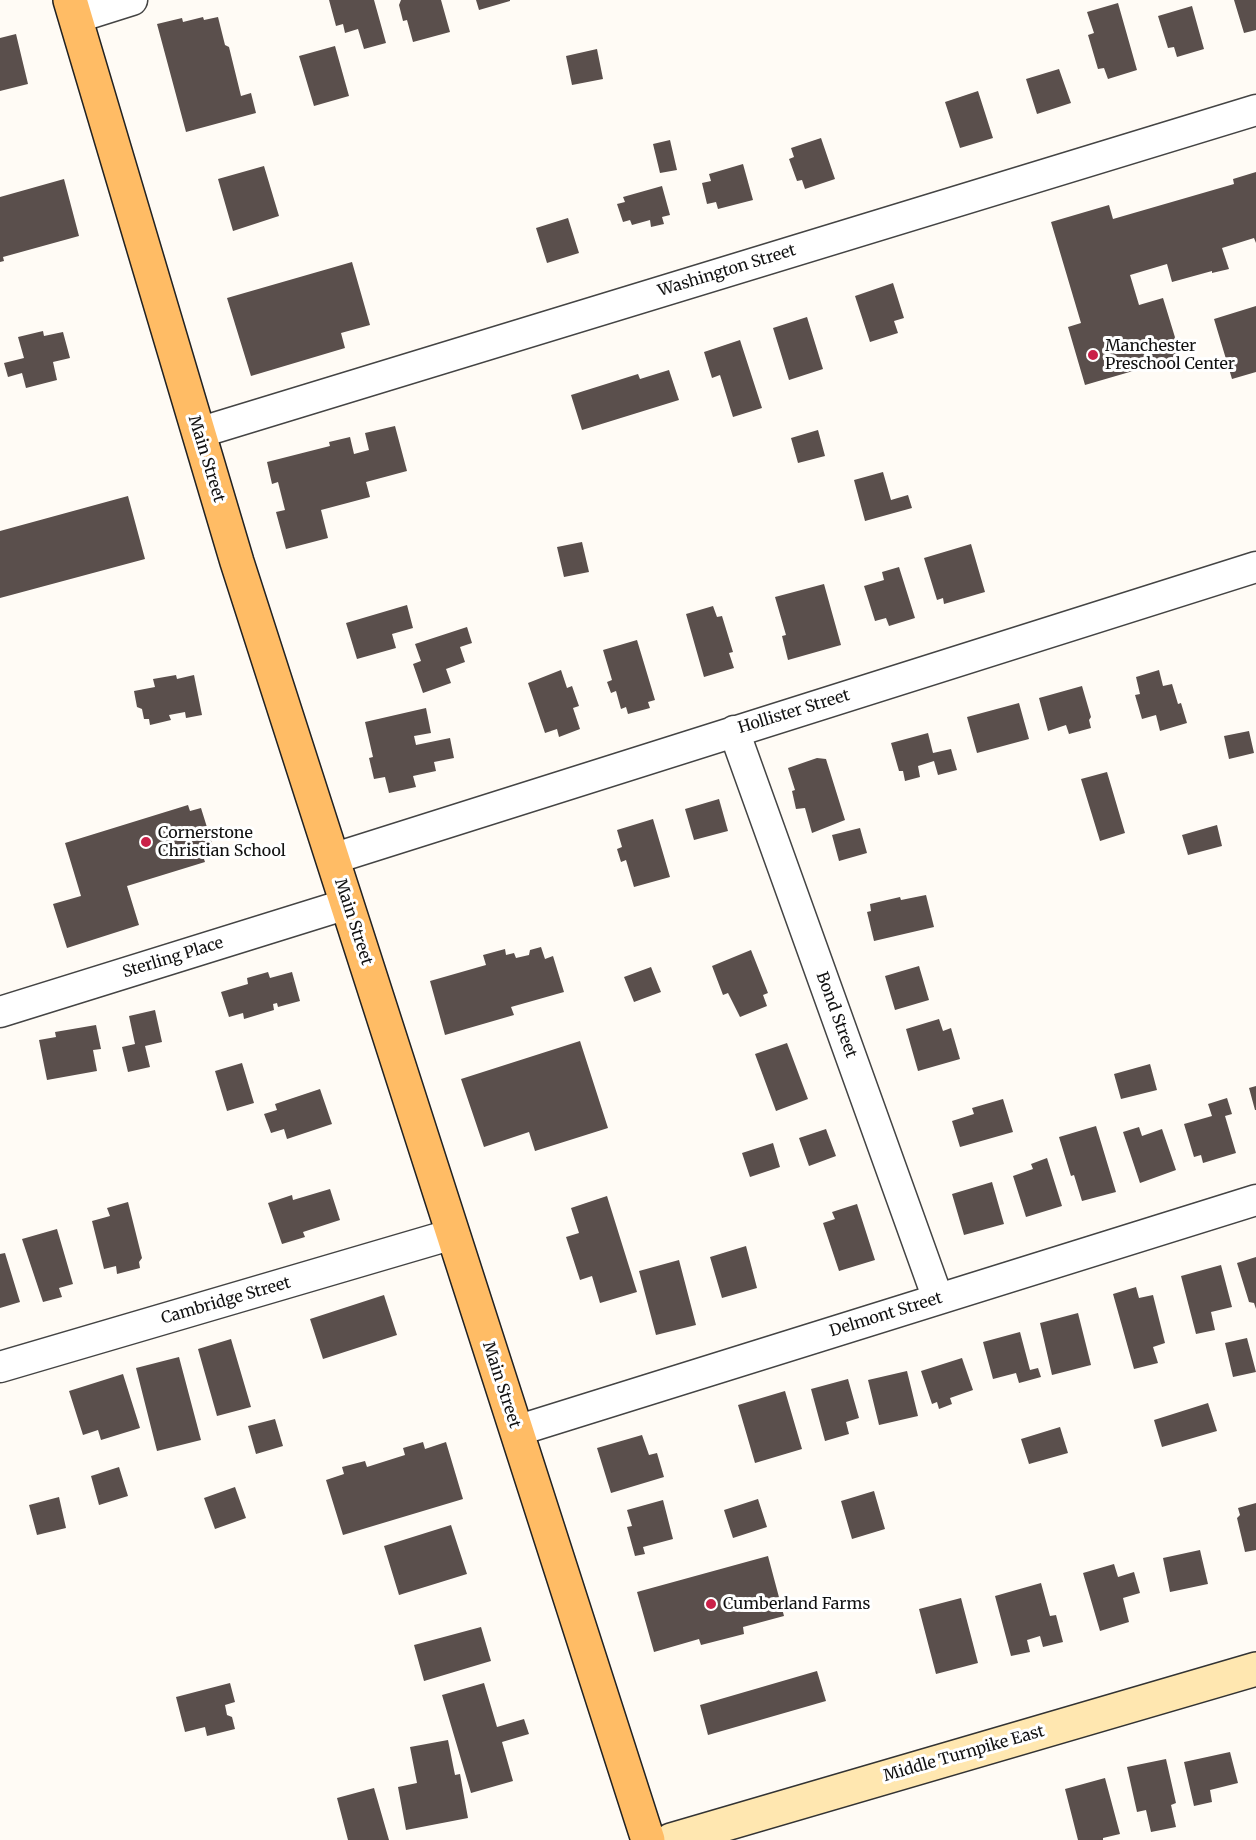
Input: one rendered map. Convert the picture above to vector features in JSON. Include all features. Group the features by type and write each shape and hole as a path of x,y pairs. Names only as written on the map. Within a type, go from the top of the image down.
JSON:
{"main road":[{"name":"Main Street","path":"73,9 237,562 648,1840"},
{"name":"Middle Turnpike East","path":"671,1840 1256,1669"}],"street":[{"path":"73,9 132,0"},
{"name":"Washington Street","path":"198,433 1256,110"},
{"name":"Hollister Street","path":"332,859 1256,567"},
{"name":"Bond Street","path":"734,731 938,1299"},
{"name":"Sterling Place","path":"0,1012 347,904"},
{"name":"Delmont Street","path":"516,1431 1256,1200"},
{"name":"Cambridge Street","path":"0,1367 453,1234"}],"building":[{"path":"329,0 374,0 386,43 364,49 358,29 345,33 343,24 336,26"},
{"path":"401,0 441,0 450,32 413,42 407,20 403,21 399,5"},
{"path":"476,0 510,0 510,1 479,10"},
{"path":"1234,0 1256,0 1256,30 1244,33"},
{"path":"1118,3 1137,70 1108,79 1104,68 1098,69 1088,35 1094,33 1087,12"},
{"path":"1192,6 1204,49 1177,57 1174,47 1168,48 1158,16"},
{"path":"203,17 204,20 218,17 225,45 229,47 241,96 251,93 256,113 186,132 157,24 182,18 183,22"},
{"path":"16,34 28,84 0,91 0,38"},
{"path":"335,46 349,96 314,106 299,56"},
{"path":"597,49 603,79 572,85 566,56"},
{"path":"1059,69 1071,103 1037,114 1026,79"},
{"path":"978,91 993,138 960,148 945,102"},
{"path":"821,138 835,179 805,189 802,180 797,181 789,159 794,157 791,148"},
{"path":"670,140 677,170 660,173 653,144"},
{"path":"743,164 753,200 718,209 716,202 707,204 702,183 711,181 709,174"},
{"path":"264,166 279,216 233,231 218,179"},
{"path":"1256,172 1256,243 1254,238 1222,248 1229,269 1212,273 1212,271 1172,282 1167,264 1130,275 1139,305 1163,298 1181,357 1085,385 1068,327 1081,323 1051,222 1109,205 1113,219 1234,184 1233,179"},
{"path":"64,179 79,236 3,257 4,261 0,262 0,197"},
{"path":"662,186 670,215 662,217 664,224 651,227 650,220 632,225 630,220 623,222 617,204 625,202 623,197"},
{"path":"568,218 579,253 547,263 536,228"},
{"path":"352,262 370,325 341,333 345,348 251,376 227,298"},
{"path":"893,283 904,318 894,321 898,333 870,342 855,296"},
{"path":"1256,306 1256,372 1232,379 1214,319"},
{"path":"807,317 823,369 789,380 773,328"},
{"path":"43,331 44,336 63,332 70,358 53,362 57,380 26,388 22,373 8,377 4,363 24,358 18,337"},
{"path":"740,340 762,408 733,417 720,375 712,378 704,352"},
{"path":"669,370 679,400 582,430 571,395 638,374 640,379"},
{"path":"395,426 407,471 366,482 370,497 321,510 328,538 286,549 276,512 285,510 278,482 272,484 267,462 330,446 329,442 350,437 354,454 369,450 365,433"},
{"path":"818,430 825,456 798,463 791,438"},
{"path":"883,472 891,500 908,495 912,508 865,521 854,480"},
{"path":"128,496 145,559 0,598 0,531"},
{"path":"582,542 589,572 564,577 557,547"},
{"path":"971,544 985,592 944,604 943,598 937,600 924,558"},
{"path":"899,567 915,618 889,626 886,618 875,621 864,586 884,580 882,572"},
{"path":"824,584 841,645 788,660 782,636 786,635 775,597"},
{"path":"407,605 413,628 392,634 396,648 357,659 346,623"},
{"path":"713,606 717,617 722,616 733,652 729,653 734,668 704,677 686,614"},
{"path":"467,627 472,643 460,647 465,662 446,669 451,683 423,693 413,664 421,661 415,644"},
{"path":"637,640 655,700 648,702 650,708 628,714 626,707 621,709 616,691 611,693 607,682 612,680 603,650"},
{"path":"561,670 567,688 572,686 579,706 573,708 580,729 559,737 557,729 545,733 528,683"},
{"path":"1159,670 1163,686 1172,684 1187,723 1160,731 1156,715 1142,719 1135,695 1140,694 1136,677"},
{"path":"176,675 177,679 194,675 202,715 186,718 185,712 169,715 171,720 150,725 149,719 144,719 142,709 137,707 134,691 155,687 153,679"},
{"path":"1082,686 1091,717 1089,720 1091,728 1069,734 1066,725 1048,731 1039,698"},
{"path":"1019,703 1029,739 977,753 967,717"},
{"path":"426,708 431,733 414,736 416,745 450,738 454,758 434,762 436,771 413,776 416,787 389,793 385,777 374,779 369,758 373,757 365,722"},
{"path":"1249,731 1254,753 1229,759 1224,736"},
{"path":"928,733 933,753 951,749 957,770 938,775 934,761 918,766 920,777 905,781 903,771 899,771 891,743"},
{"path":"817,758 826,759 845,820 812,833 805,808 796,809 792,791 795,790 788,768"},
{"path":"1107,772 1125,833 1100,841 1081,779"},
{"path":"719,799 728,831 694,840 685,809"},
{"path":"188,805 190,811 201,808 215,853 203,856 205,862 127,886 139,925 67,948 53,904 81,896 65,843"},
{"path":"653,819 670,877 634,887 626,860 621,862 617,849 622,847 617,830"},
{"path":"1217,825 1222,846 1188,855 1182,835"},
{"path":"860,828 867,853 839,861 832,835"},
{"path":"926,895 934,927 874,941 867,912 871,911 870,904 900,897 901,900"},
{"path":"541,947 545,959 553,956 564,992 511,1007 514,1015 445,1035 430,981 486,965 483,955 505,949 506,955 514,953 516,958 529,955 530,950"},
{"path":"751,950 768,993 763,995 767,1006 740,1017 728,993 723,995 712,966"},
{"path":"919,966 929,1000 895,1010 885,976"},
{"path":"651,967 661,992 634,1002 624,977"},
{"path":"268,972 270,978 292,972 300,1001 278,1007 277,1003 273,1004 274,1010 244,1019 243,1013 229,1017 221,992 248,984 247,978"},
{"path":"155,1010 162,1042 145,1046 150,1067 128,1072 122,1047 135,1044 129,1016"},
{"path":"939,1019 943,1031 951,1028 960,1059 918,1071 906,1029"},
{"path":"96,1025 101,1049 93,1050 97,1071 47,1080 39,1040 56,1037 55,1032"},
{"path":"580,1041 608,1128 535,1151 529,1132 484,1147 461,1079"},
{"path":"787,1043 808,1099 776,1111 755,1054"},
{"path":"242,1063 254,1103 227,1111 215,1071"},
{"path":"1150,1064 1157,1090 1121,1099 1114,1074"},
{"path":"1256,1086 1256,1110 1255,1110 1249,1088"},
{"path":"320,1089 332,1124 287,1139 284,1129 271,1133 264,1114 277,1110 275,1104"},
{"path":"1227,1098 1232,1114 1225,1116 1236,1153 1203,1163 1201,1155 1194,1157 1184,1124 1212,1116 1208,1104"},
{"path":"1003,1099 1013,1132 960,1147 952,1121 974,1114 972,1108"},
{"path":"1096,1126 1116,1192 1082,1201 1074,1175 1071,1176 1059,1137"},
{"path":"1139,1127 1142,1136 1162,1129 1176,1170 1140,1183 1123,1132"},
{"path":"826,1129 836,1156 809,1166 799,1138"},
{"path":"773,1143 780,1167 750,1177 742,1153"},
{"path":"1047,1158 1062,1206 1026,1217 1013,1176 1033,1169 1031,1164"},
{"path":"992,1182 1004,1224 964,1235 952,1194"},
{"path":"330,1189 340,1220 303,1232 305,1237 282,1244 268,1203 292,1195 293,1200"},
{"path":"607,1196 637,1292 600,1303 592,1276 580,1280 566,1237 579,1233 571,1208"},
{"path":"128,1202 142,1258 139,1262 140,1268 117,1274 116,1266 104,1269 92,1221 110,1216 107,1208"},
{"path":"857,1204 875,1260 839,1271 823,1223 835,1219 832,1212"},
{"path":"57,1229 73,1284 59,1288 62,1297 43,1302 22,1239"},
{"path":"746,1246 757,1288 722,1298 710,1257"},
{"path":"5,1253 20,1302 0,1308 0,1254"},
{"path":"1256,1257 1256,1309 1254,1303 1249,1302 1237,1263"},
{"path":"679,1260 696,1325 656,1335 639,1271"},
{"path":"1221,1265 1232,1307 1211,1312 1215,1330 1196,1334 1181,1276"},
{"path":"1136,1287 1139,1298 1153,1295 1165,1343 1153,1347 1158,1363 1134,1369 1113,1294"},
{"path":"384,1295 397,1335 323,1359 310,1319"},
{"path":"1078,1313 1091,1365 1052,1375 1040,1323"},
{"path":"1020,1332 1030,1370 1038,1368 1041,1377 1019,1383 1016,1373 993,1379 983,1342"},
{"path":"1247,1338 1256,1372 1233,1377 1225,1343"},
{"path":"231,1339 251,1407 217,1416 198,1349"},
{"path":"179,1357 201,1440 157,1451 136,1368"},
{"path":"962,1358 973,1390 950,1398 952,1404 939,1409 937,1402 932,1404 921,1371"},
{"path":"907,1371 918,1416 879,1425 868,1380"},
{"path":"123,1374 140,1428 101,1440 98,1430 83,1435 69,1391"},
{"path":"848,1379 859,1418 846,1422 849,1434 825,1441 811,1389"},
{"path":"785,1391 802,1449 755,1463 738,1405"},
{"path":"1208,1403 1217,1431 1162,1447 1154,1420"},
{"path":"275,1419 283,1446 256,1454 248,1426"},
{"path":"1060,1427 1068,1453 1029,1464 1021,1439"},
{"path":"642,1435 649,1455 657,1453 664,1477 611,1493 597,1448"},
{"path":"423,1442 425,1449 446,1442 463,1499 343,1535 326,1480 344,1474 342,1467 365,1461 367,1467 405,1455 403,1448"},
{"path":"119,1467 128,1496 99,1505 91,1476"},
{"path":"235,1487 246,1518 215,1529 204,1498"},
{"path":"874,1491 885,1529 852,1539 841,1501"},
{"path":"59,1497 66,1528 37,1535 29,1505"},
{"path":"758,1499 767,1527 733,1538 724,1510"},
{"path":"663,1500 673,1539 643,1547 645,1554 635,1556 627,1527 632,1526 627,1510"},
{"path":"1256,1503 1256,1550 1245,1552 1237,1518 1240,1515 1238,1508"},
{"path":"451,1525 467,1574 399,1595 384,1546"},
{"path":"1200,1550 1208,1584 1170,1592 1163,1558"},
{"name":"Cumberland Farms","path":"768,1556 784,1616 743,1627 744,1634 701,1645 699,1639 654,1652 637,1592"},
{"path":"1114,1564 1118,1577 1134,1572 1140,1593 1123,1598 1129,1622 1100,1631 1083,1573"},
{"path":"1041,1583 1050,1616 1056,1615 1063,1642 1043,1647 1040,1636 1027,1640 1030,1652 1011,1656 995,1596"},
{"path":"961,1598 978,1663 936,1674 919,1609"},
{"path":"481,1627 491,1661 424,1681 414,1645"},
{"path":"817,1671 826,1701 708,1735 700,1705"},
{"path":"230,1683 235,1702 225,1705 227,1715 232,1717 235,1729 207,1736 205,1727 185,1732 176,1697"},
{"path":"484,1683 497,1727 524,1719 529,1734 502,1742 513,1781 471,1793 442,1695"},
{"path":"448,1740 455,1775 460,1774 468,1818 406,1830 398,1787 417,1783 410,1747"},
{"path":"1230,1752 1238,1783 1210,1790 1212,1802 1194,1806 1184,1762"},
{"path":"1166,1759 1176,1803 1171,1805 1176,1827 1151,1832 1146,1810 1137,1812 1127,1767"},
{"path":"1105,1778 1120,1834 1103,1838 1103,1840 1078,1840 1065,1789"},
{"path":"374,1788 389,1840 348,1840 337,1798"}],"place":[{"name":"Manchester Preschool Center","path":"1093,355"},
{"name":"Cornerstone Christian School","path":"146,842"},
{"name":"Cumberland Farms","path":"711,1604"}]}
